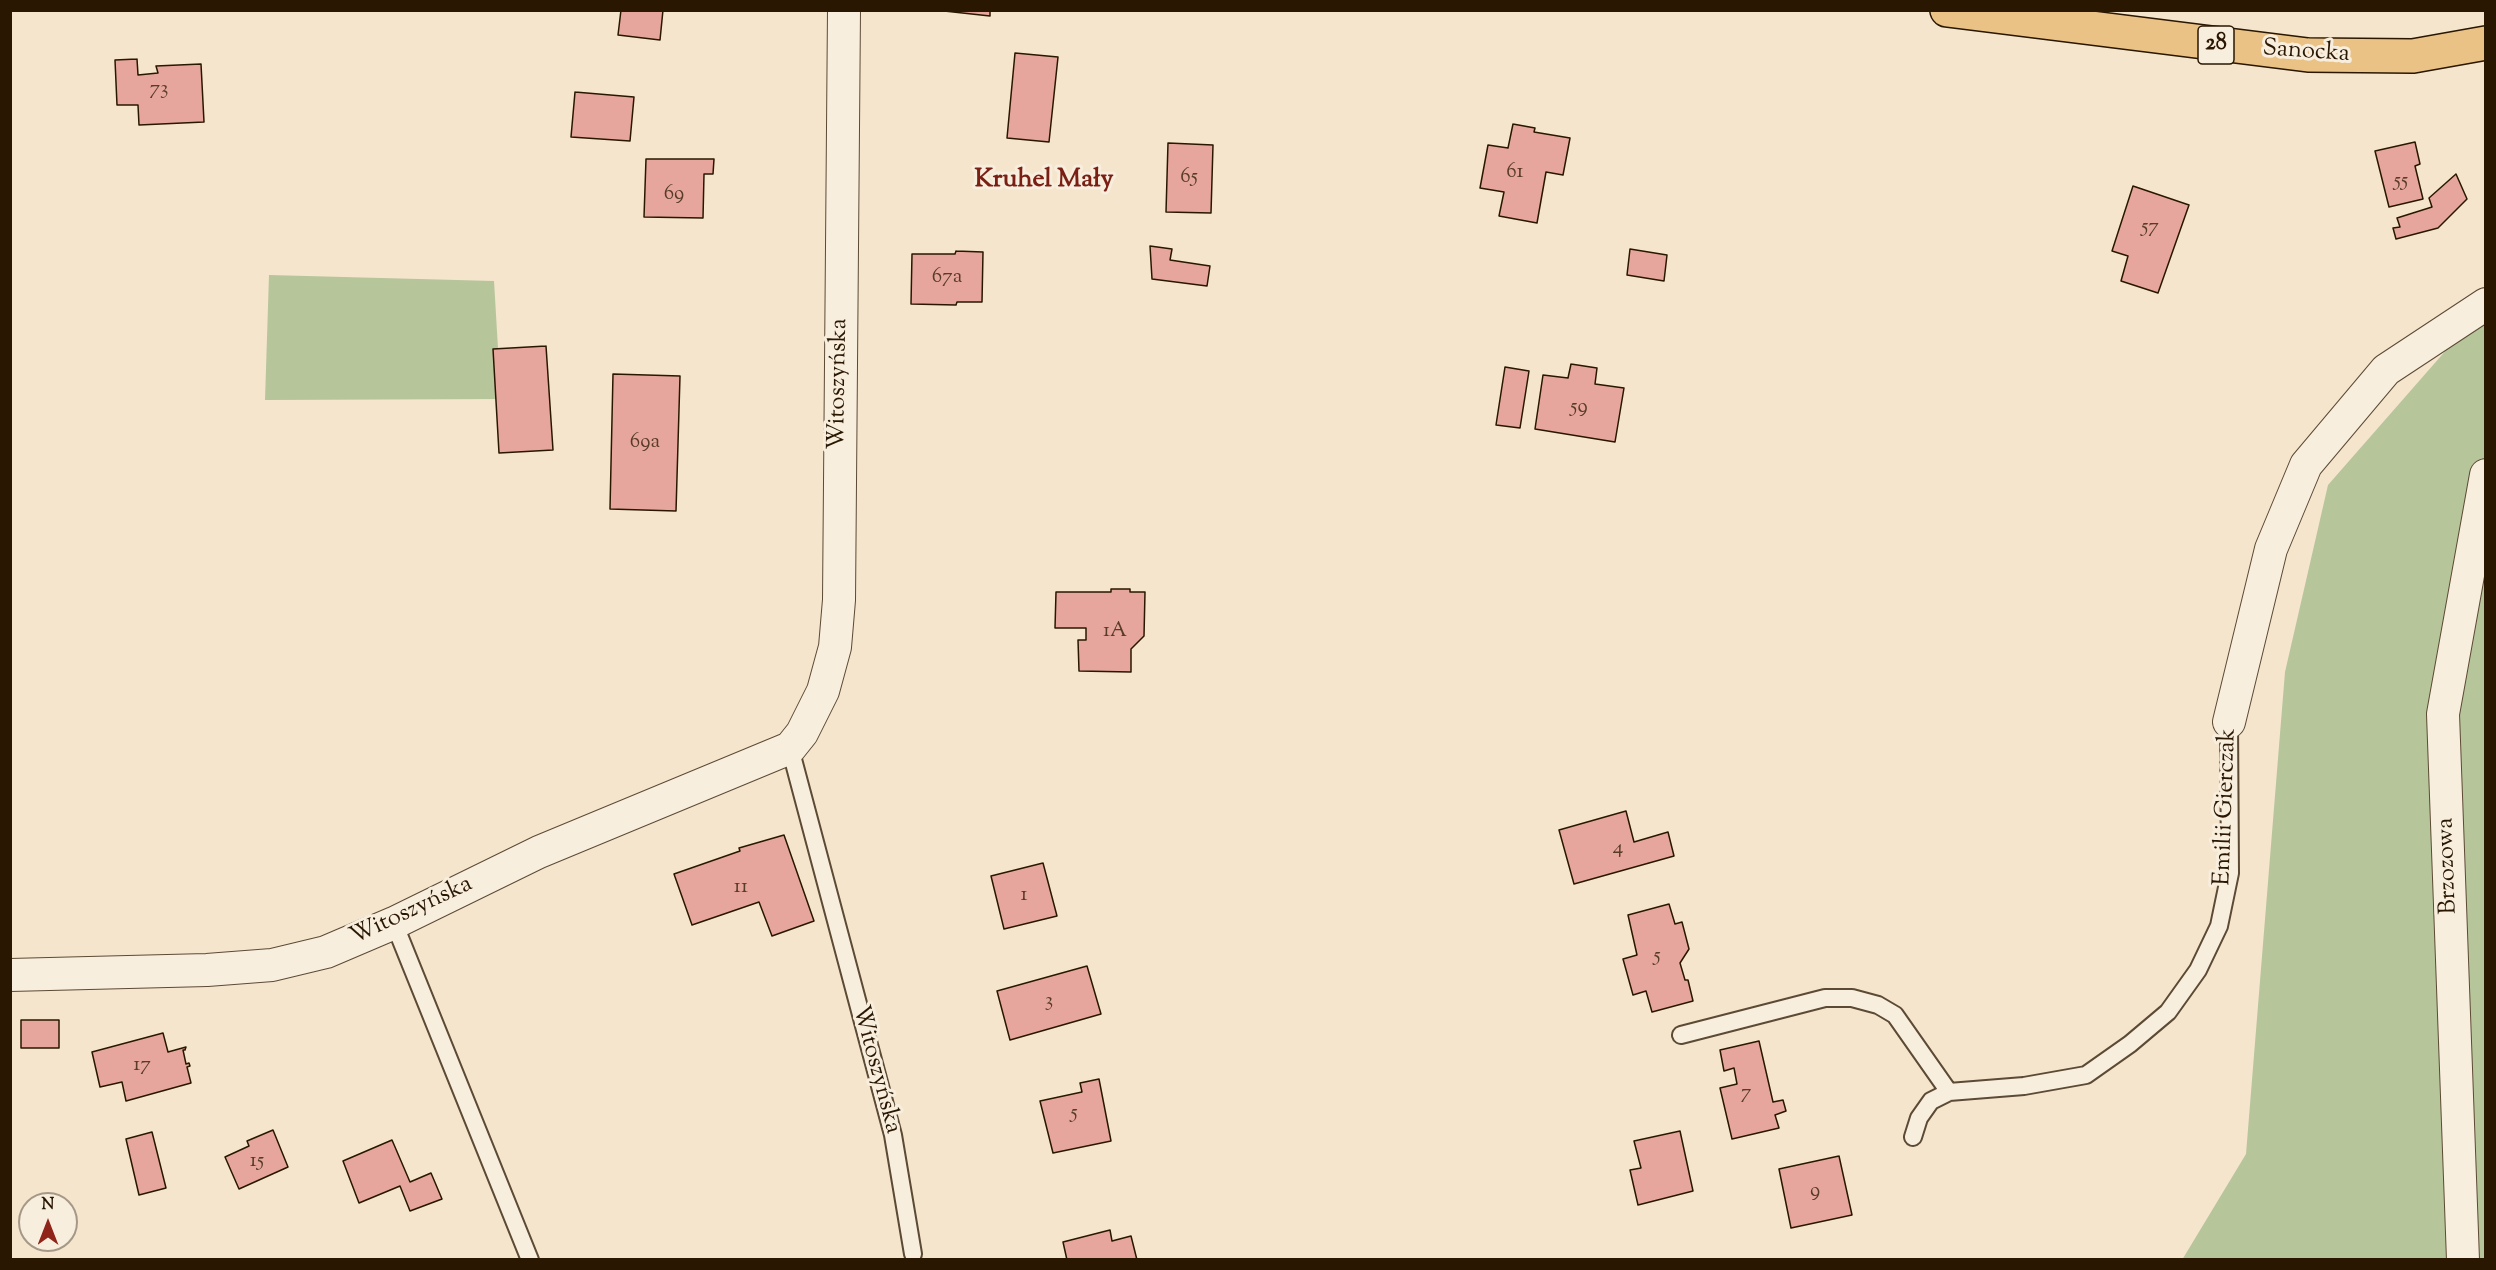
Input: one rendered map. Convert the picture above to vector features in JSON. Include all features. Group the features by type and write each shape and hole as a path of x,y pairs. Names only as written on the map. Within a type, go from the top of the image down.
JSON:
{"main road":[{"name":"Sanocka","path":"1947,10 2308,55 2413,56 2486,43"}],"street":[{"name":"Witoszyńska","path":"10,975 207,970 272,965 326,952 394,923 538,852 790,748 802,733 823,691 835,647 839,600 844,10"},
{"name":"Emilii Gierczak","path":"2229,722 2271,549 2306,465 2386,370 2486,304"},
{"name":"Brzozowa","path":"2463,1260 2443,714 2486,475"}],"lane":[{"name":"Emilii Gierczak","path":"1949,1092 2024,1086 2086,1075 2130,1044 2168,1012 2198,970 2219,926 2230,873 2229,722"},
{"name":"Witoszyńska","path":"790,748 893,1135 913,1254"},
{"path":"394,923 530,1260"},
{"path":"1681,1035 1825,998 1852,998 1878,1005 1895,1015 1949,1092 1931,1101 1919,1118 1913,1137"}],"green space":[{"path":"269,275 494,281 501,399 265,400"},
{"path":"2485,316 2485,1259 2182,1260 2246,1154 2285,672 2328,485 2462,332"}],"building":[{"path":"621,10 663,10 660,40 618,35"},
{"path":"935,10 990,10 990,16"},
{"path":"1015,53 1058,57 1049,142 1007,138"},
{"path":"137,59 138,75 158,73 156,66 201,64 204,122 139,125 138,105 117,105 115,60"},
{"path":"575,92 634,97 630,141 571,137"},
{"path":"1513,124 1535,128 1534,132 1570,138 1563,175 1546,172 1537,223 1499,216 1504,192 1480,188 1488,145 1508,148"},
{"path":"2415,142 2420,164 2415,166 2423,199 2389,207 2375,151"},
{"path":"1168,143 1213,145 1211,213 1166,212"},
{"path":"646,159 714,159 713,174 704,174 703,218 644,217"},
{"path":"2456,174 2467,199 2438,228 2396,239 2393,228 2400,227 2397,218 2432,207 2429,198"},
{"path":"2133,186 2189,205 2158,293 2121,281 2128,256 2112,251"},
{"path":"1150,246 1172,249 1170,260 1210,266 1207,286 1152,279"},
{"path":"1630,249 1667,255 1664,281 1627,275"},
{"path":"956,251 983,252 982,302 957,302 956,305 911,304 912,254 955,254"},
{"path":"546,346 553,450 499,453 493,349"},
{"path":"1571,364 1597,368 1595,384 1624,388 1615,442 1535,429 1543,375 1568,378"},
{"path":"1505,367 1529,371 1520,428 1496,425"},
{"path":"613,374 680,376 676,511 610,509"},
{"path":"1111,589 1145,592 1144,636 1131,649 1131,672 1079,671 1078,640 1086,640 1086,628 1055,628 1056,592 1111,592"},
{"path":"1626,811 1634,842 1668,832 1674,856 1574,884 1559,830"},
{"path":"784,835 814,921 772,936 759,902 692,925 674,874 740,851 739,848"},
{"path":"1043,863 1057,916 1004,929 991,876"},
{"path":"1669,904 1675,924 1682,922 1689,949 1680,963 1685,980 1688,980 1693,1001 1652,1012 1646,991 1633,995 1623,959 1637,955 1628,915"},
{"path":"1087,966 1101,1014 1010,1040 997,991"},
{"path":"21,1020 59,1020 59,1048 21,1048"},
{"path":"163,1033 168,1052 186,1047 183,1050 186,1064 189,1063 190,1066 187,1067 191,1083 126,1101 122,1082 100,1087 92,1052"},
{"path":"1759,1041 1773,1102 1783,1100 1786,1111 1775,1115 1779,1128 1732,1139 1720,1088 1737,1084 1734,1068 1724,1071 1720,1050"},
{"path":"1099,1079 1111,1141 1053,1153 1040,1101 1082,1092 1080,1083"},
{"path":"273,1130 288,1167 239,1189 225,1157 249,1146 247,1141"},
{"path":"1680,1131 1693,1191 1638,1205 1630,1170 1641,1168 1634,1141"},
{"path":"152,1132 166,1188 139,1195 126,1139"},
{"path":"392,1140 410,1182 431,1173 442,1199 410,1211 400,1186 359,1203 343,1161"},
{"path":"1839,1156 1852,1215 1791,1228 1779,1169"},
{"path":"1110,1230 1112,1241 1131,1236 1137,1260 1067,1260 1063,1242"}],"district":[{"name":"Kruhel Mały","path":"1044,182"}]}
